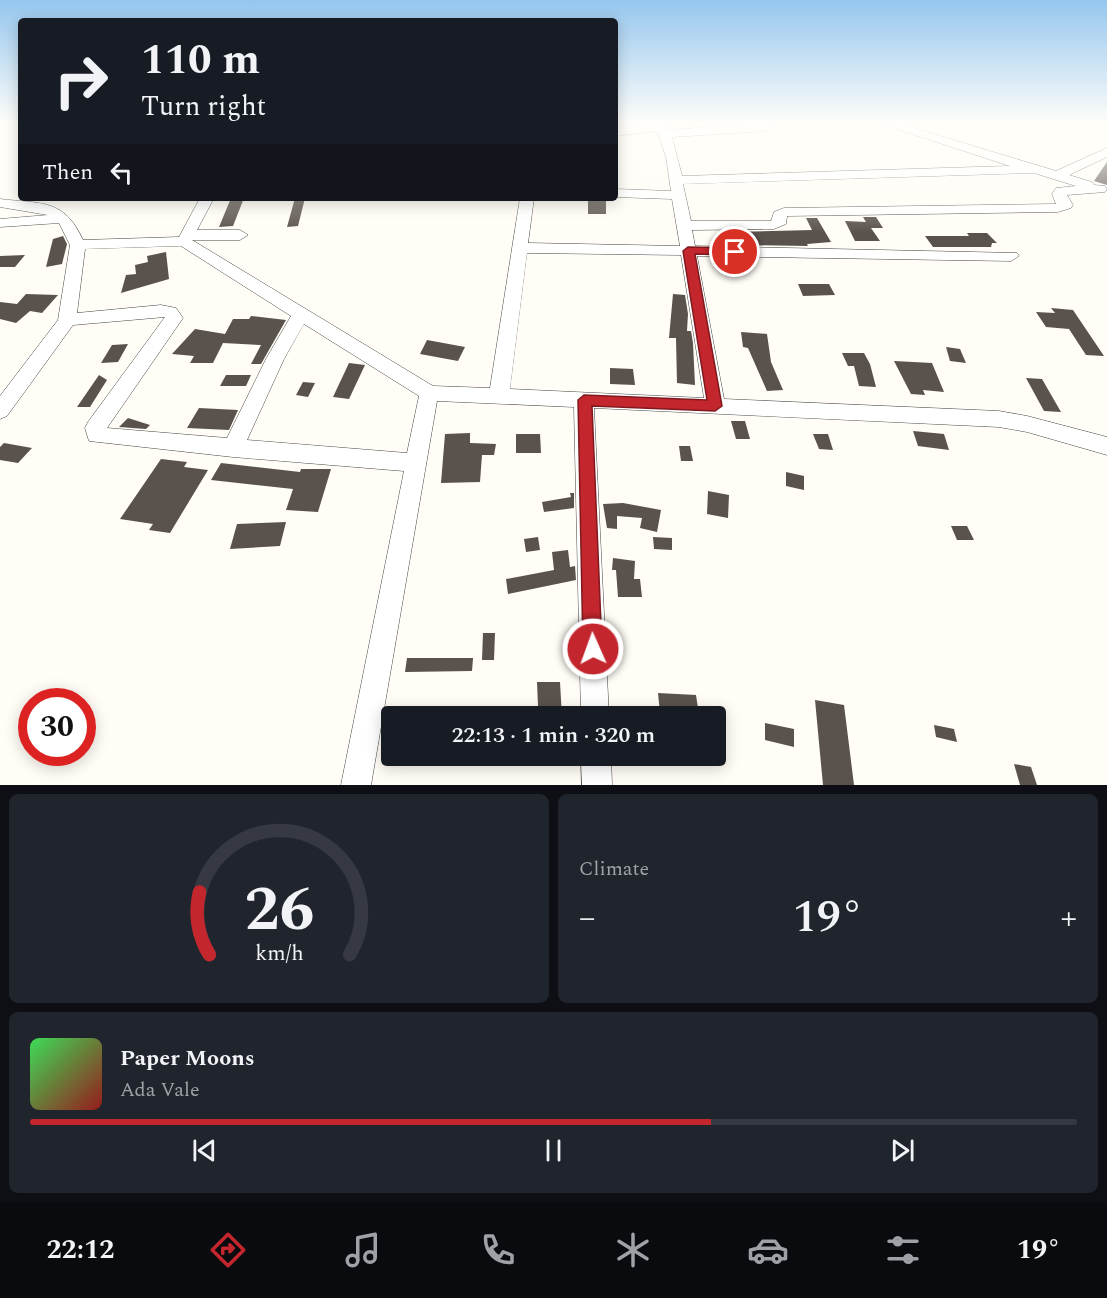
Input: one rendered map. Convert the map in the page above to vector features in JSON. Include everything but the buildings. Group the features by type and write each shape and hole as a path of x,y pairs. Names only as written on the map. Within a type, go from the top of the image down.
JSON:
{"street":[{"path":"669,160 677,188 715,406"},
{"path":"1003,160 1104,190"},
{"path":"1056,176 1091,160"},
{"path":"618,193 1034,169"},
{"path":"684,226 774,225 781,221 779,215 784,212 1058,208 1066,205 1059,194 1061,191 1104,190"},
{"path":"3,203 18,193"},
{"path":"185,238 205,201"},
{"path":"499,396 527,201"},
{"path":"0,411 67,320 78,245 63,218 46,210 3,203"},
{"path":"0,223 63,218"},
{"path":"78,245 240,235"},
{"path":"185,238 301,314 429,393 999,419 1027,424 1107,446"},
{"path":"520,248 1011,256"},
{"path":"67,320 161,311 170,312 174,318 95,428 96,435 416,463"},
{"path":"233,448 275,359 301,314"},
{"path":"356,785 429,393"},
{"path":"584,400 595,706"},
{"path":"596,766 597,785"}],"route":[{"path":"593,649 584,400 715,406 688,251 735,252"}]}
